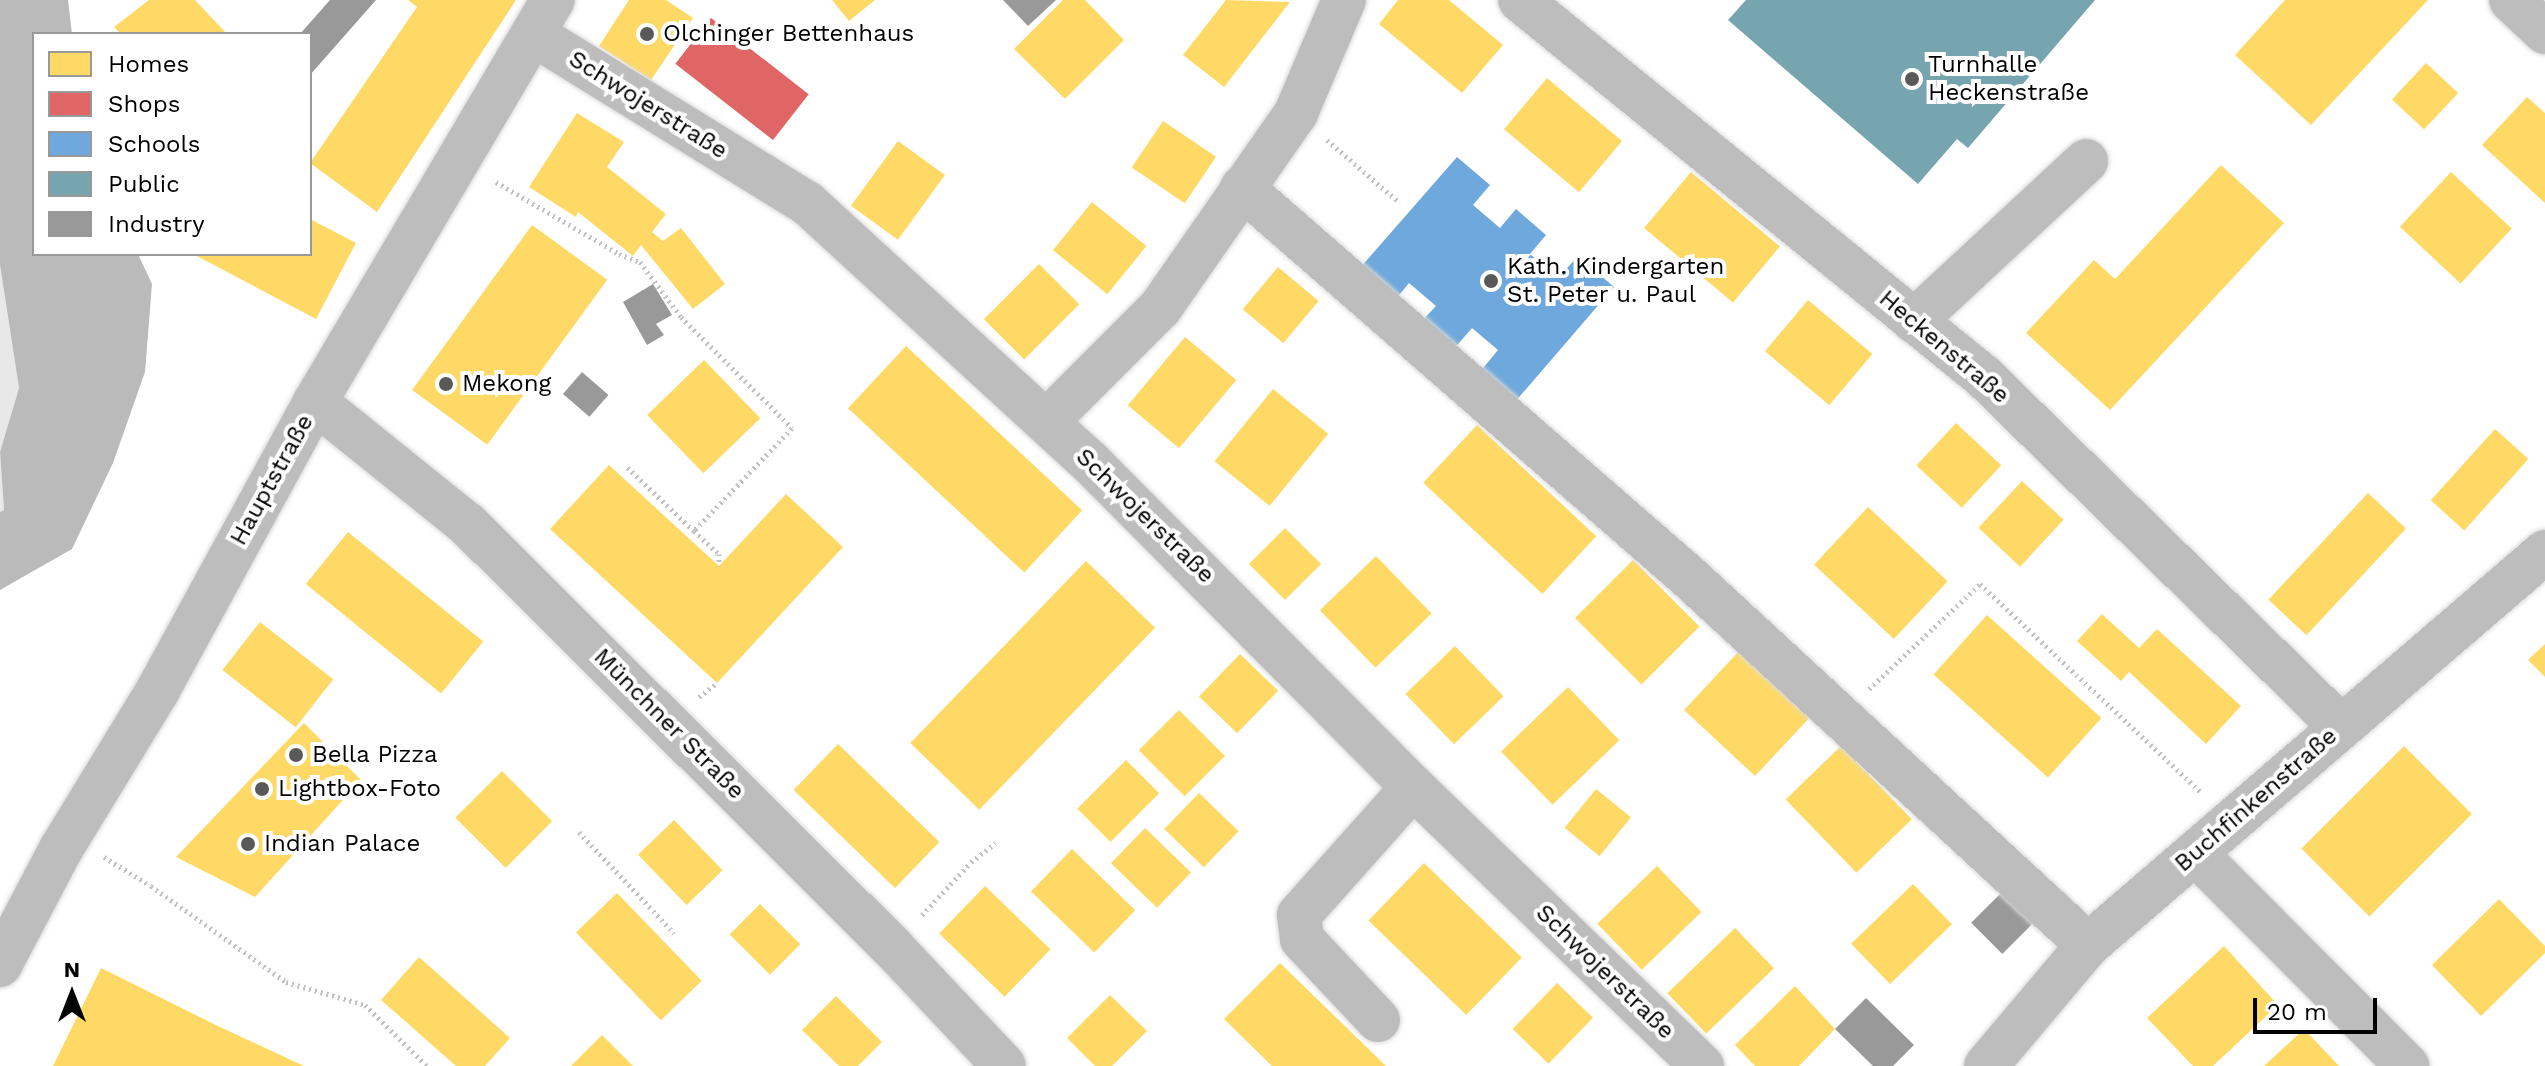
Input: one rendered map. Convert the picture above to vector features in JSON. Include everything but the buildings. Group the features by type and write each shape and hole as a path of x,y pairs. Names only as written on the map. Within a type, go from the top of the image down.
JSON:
{"street":[{"path":"1047,421 1160,308 1296,113 1344,0"},
{"name":"Heckenstraße","path":"1520,0 1984,377 2340,726"},
{"path":"2511,0 2545,32"},
{"name":"Hauptstraße","path":"0,965 69,836 158,690 315,402 543,17"},
{"name":"Schwojerstraße","path":"543,17 807,203 1047,421 1226,595 1413,787 1702,1066"},
{"path":"1914,321 2086,161"},
{"path":"1242,188 1690,578 2088,945"},
{"name":"Münchner Straße","path":"315,402 467,524 892,947 1004,1066"},
{"name":"Buchfinkenstraße","path":"1986,1066 2088,945 2545,552"},
{"path":"1378,1020 1302,939 1299,915 1413,787"},
{"path":"2195,853 2407,1066"}],"path":[{"path":"1296,113 1400,203"},
{"path":"460,161 619,254 640,262 681,317 792,428 694,531"},
{"path":"625,465 719,554 719,566"},
{"path":"1840,716 1980,584 2232,821"},
{"path":"579,832 674,933"},
{"path":"69,836 151,886 286,982 365,1005 427,1066"},
{"path":"892,947 971,862 995,843"}],"shaded area":[{"path":"0,0 68,0 72,32 32,32 32,256 139,256 152,284 145,372 113,463 72,549 0,590 0,512 4,510 0,452 19,388 0,265"},
{"path":"0,265 19,388 0,452"},
{"path":"0,452 4,510 0,512"}],"place":[{"name":"Olchinger Bettenhaus","path":"647,34"},
{"name":"Turnhalle Heckenstraße","path":"1912,79"},
{"name":"Kath. Kindergarten St. Peter u. Paul","path":"1491,281"},
{"name":"Mekong","path":"446,384"},
{"name":"Bella Pizza","path":"296,755"},
{"name":"Lightbox-Foto","path":"262,789"},
{"name":"Indian Palace","path":"248,844"}]}
